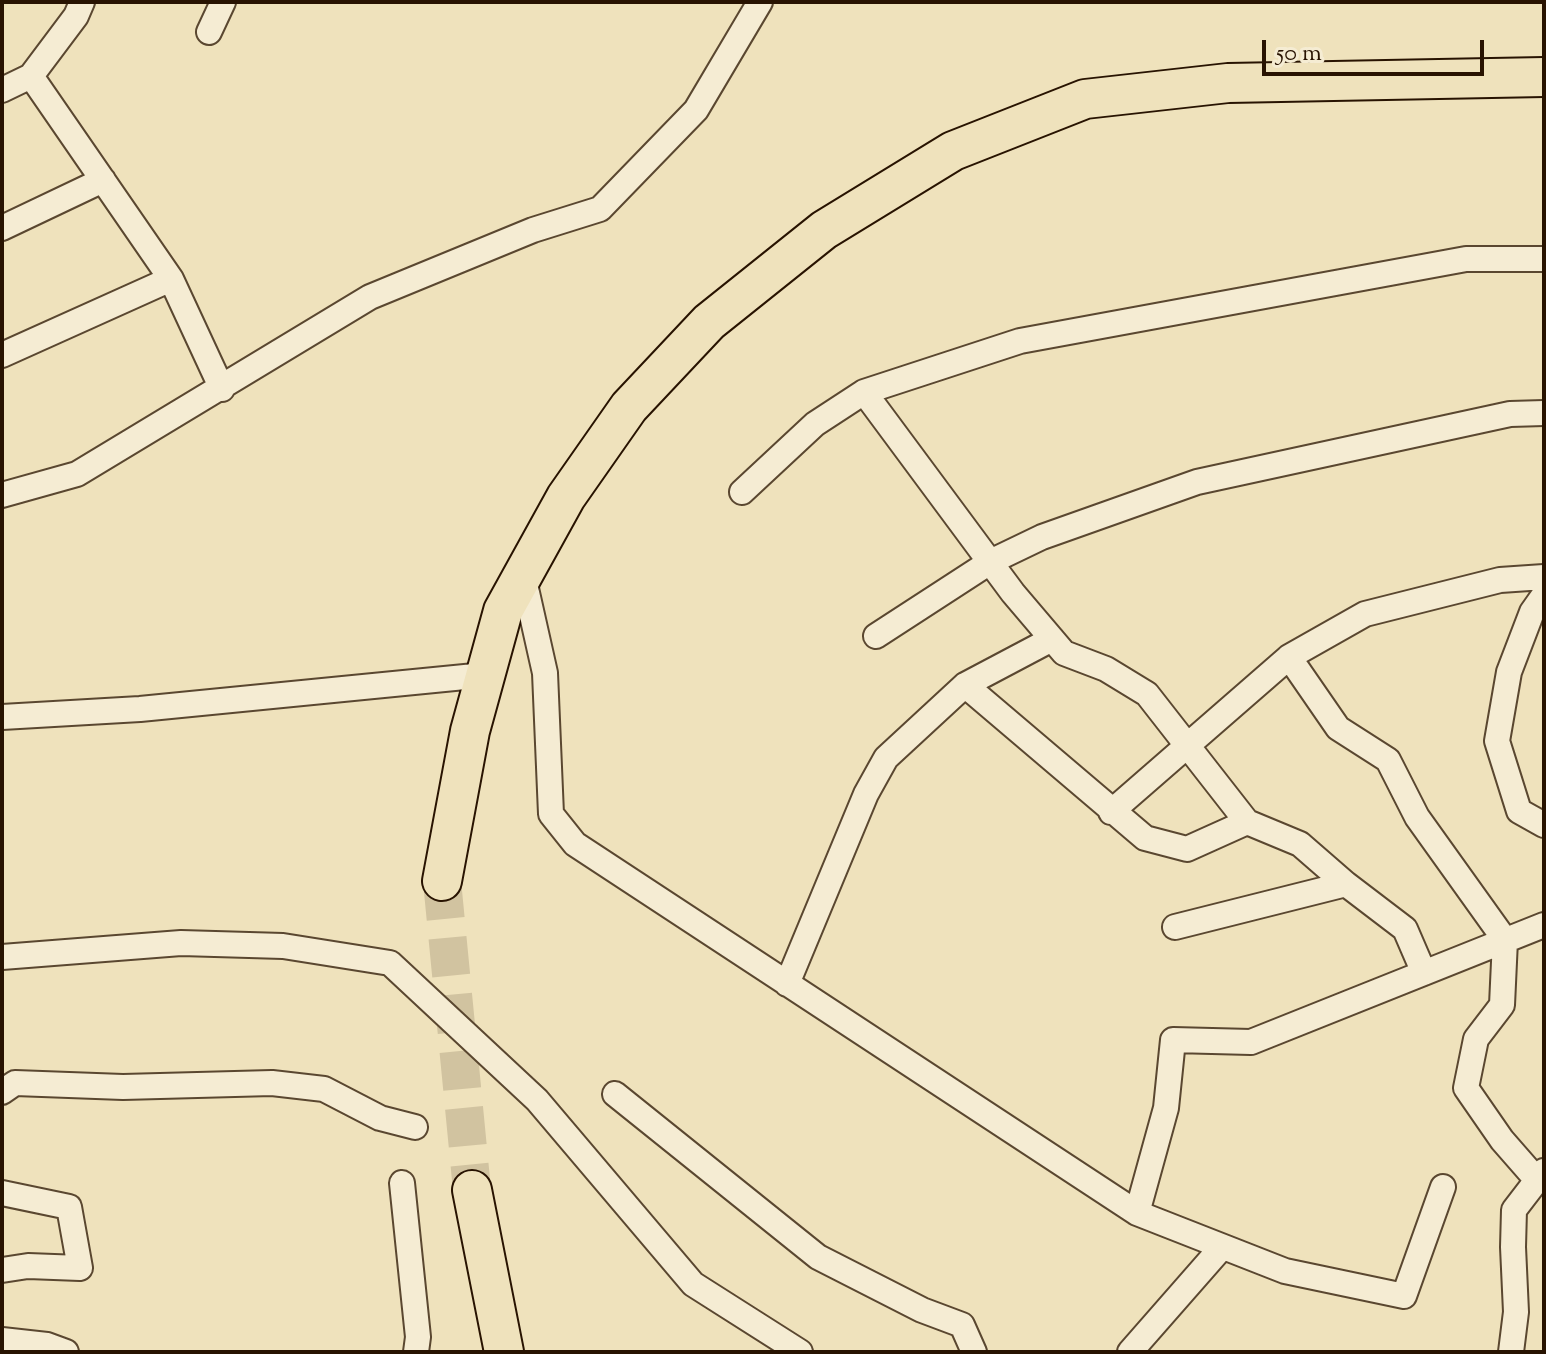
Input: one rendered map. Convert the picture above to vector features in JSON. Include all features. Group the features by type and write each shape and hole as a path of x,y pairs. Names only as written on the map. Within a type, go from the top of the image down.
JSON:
{"main road":[{"path":"442,881 470,731 503,611 566,497 629,407 709,322 824,230 953,151 1085,99 1228,83 1544,77"},
{"path":"472,1190 504,1352"}],"street":[{"path":"2,90 31,76 76,16 82,2"},
{"path":"209,32 223,2"},
{"path":"2,495 77,474 370,297 533,230 600,209 696,110 760,2"},
{"path":"31,76 171,279 222,389"},
{"path":"2,228 103,180"},
{"path":"742,492 815,424 864,392 1020,341 1466,259 1544,259"},
{"path":"2,355 171,279"},
{"path":"864,392 990,562 1064,653 1106,669 1147,694 1247,822 1300,844 1405,929 1424,973"},
{"path":"876,636 990,562 1042,537 1197,482 1510,414 1544,413"},
{"path":"523,575 545,673 551,814 575,844 1137,1213 1222,1247 1285,1271 1404,1296 1443,1187"},
{"path":"1111,812 1289,657 1365,614 1500,580 1544,577"},
{"path":"1544,595 1532,612 1509,672 1497,741 1519,811 1544,825"},
{"path":"787,984 866,794 886,758 965,685 1052,639"},
{"path":"1289,657 1338,728 1388,760 1417,817 1505,940 1502,1005 1476,1039 1466,1088 1502,1140 1540,1176 1514,1210 1516,1312 1511,1352"},
{"path":"2,717 140,709 485,675"},
{"path":"965,685 1145,838 1187,849 1247,822"},
{"path":"1175,927 1346,884"},
{"path":"1137,1213 1166,1108 1173,1040 1251,1042 1544,925"},
{"path":"2,957 181,943 283,946 390,963 537,1100 693,1284 800,1352"},
{"path":"2,1092 15,1083 123,1087 272,1083 324,1089 380,1118 415,1127"},
{"path":"615,1094 818,1257 922,1310 962,1325 974,1352"},
{"path":"402,1183 418,1337 416,1352"},
{"path":"2,1193 69,1207 80,1268 28,1266 2,1270"},
{"path":"1130,1352 1222,1247"},
{"path":"2,1340 47,1345 66,1352"}],"tunnel":[{"path":"442,881 472,1190"}]}
